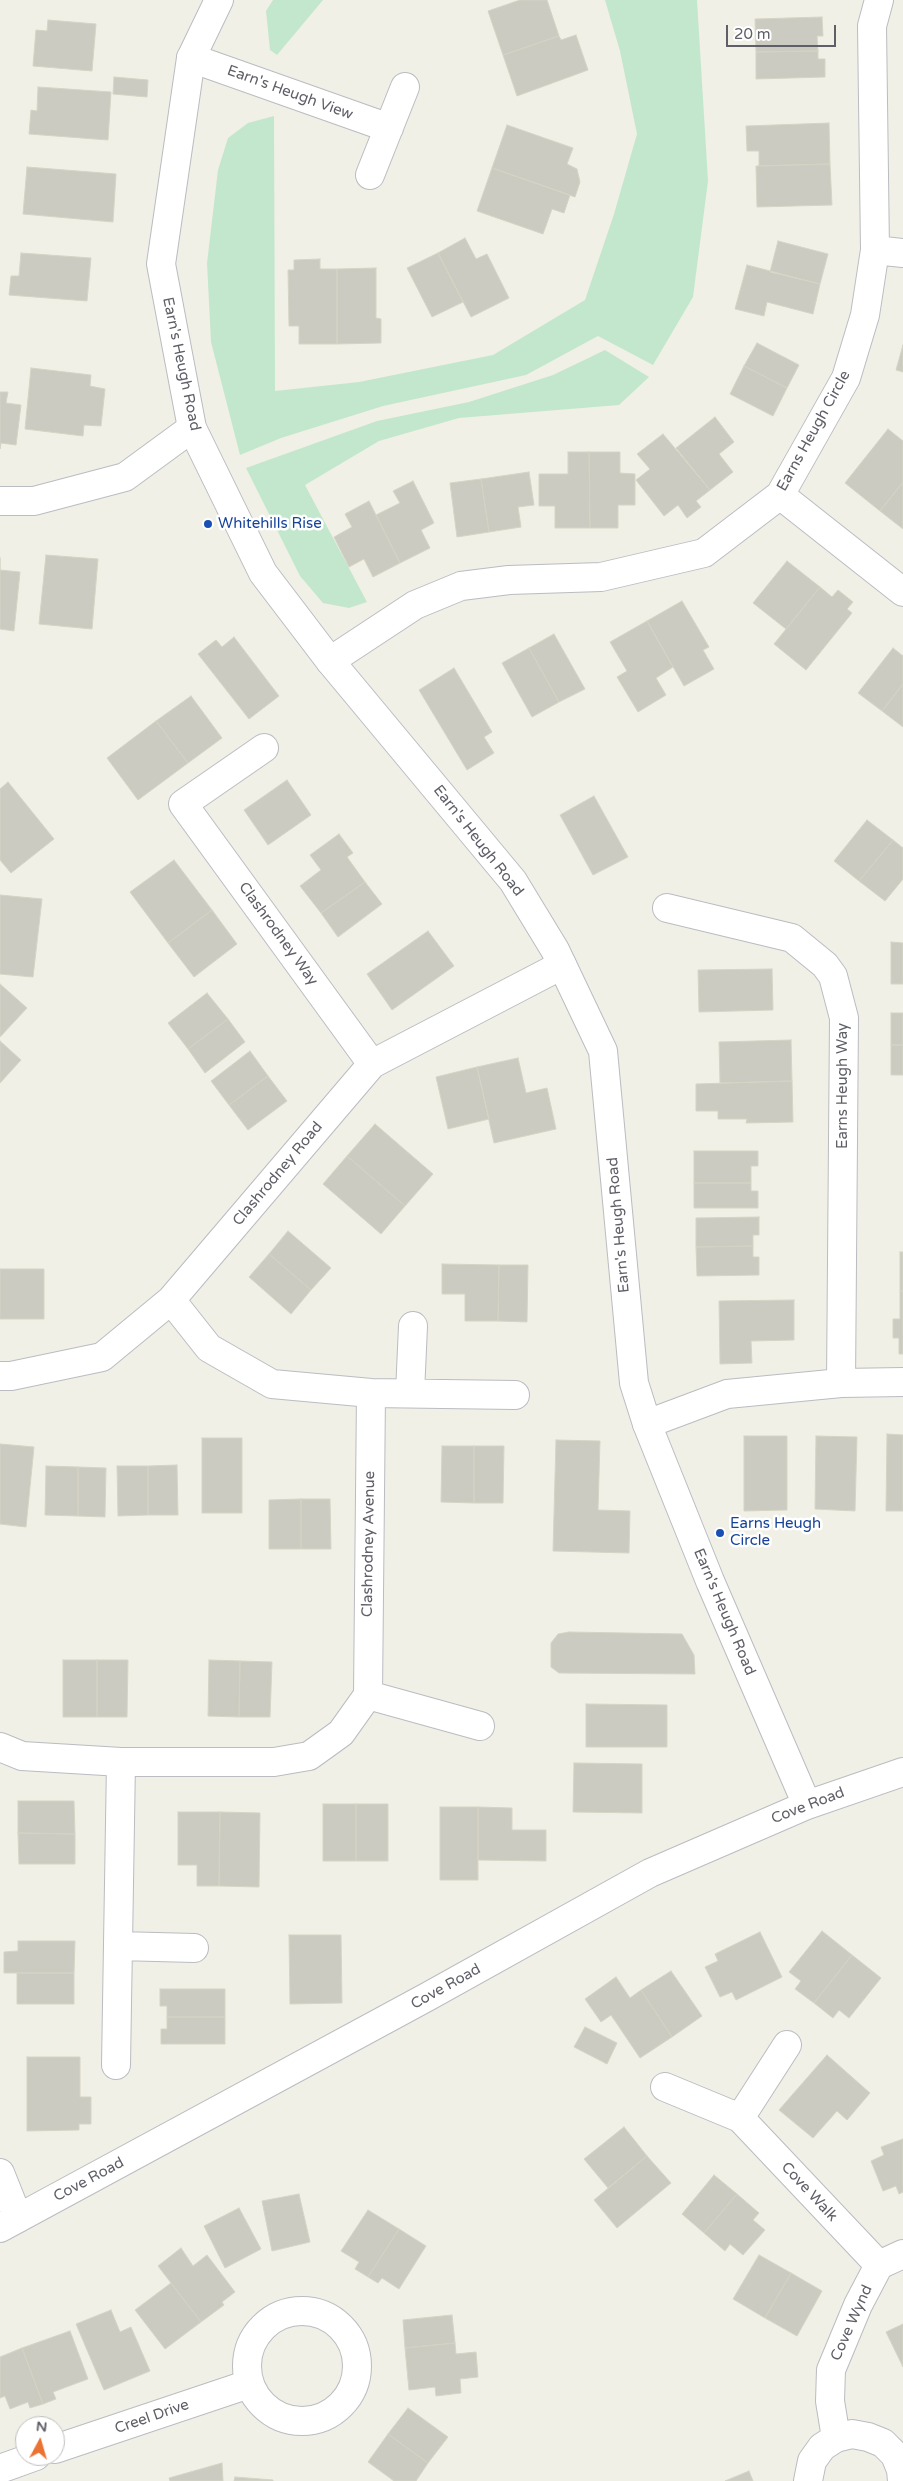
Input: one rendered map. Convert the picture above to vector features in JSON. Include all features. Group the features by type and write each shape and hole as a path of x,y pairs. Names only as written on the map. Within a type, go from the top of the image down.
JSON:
{"street":[{"name":"Earn's Heugh Road","path":"219,0 191,58 161,264 192,428 263,573 330,661 513,881 562,965 603,1051 634,1383 647,1424 710,1581 807,1805"},
{"name":"Earns Heugh Circle","path":"330,661 415,605 461,586 509,580 601,577 704,553 780,495 846,378 865,315 875,250 872,26 879,0"},
{"name":"Earn's Heugh View","path":"191,58 389,128"},
{"path":"370,175 405,87"},
{"path":"875,250 903,253"},
{"path":"0,501 34,501 125,477 192,428"},
{"path":"780,495 903,592"},
{"name":"Clashrodney Way","path":"264,748 183,804 372,1064"},
{"name":"Earns Heugh Way","path":"667,908 792,938 825,965 833,976 844,1018 841,1383"},
{"name":"Clashrodney Road","path":"0,1376 11,1376 102,1357 171,1300 372,1064 562,965"},
{"path":"171,1300 209,1348 272,1384 371,1393 515,1395"},
{"path":"410,1394 413,1326"},
{"path":"647,1424 727,1394 841,1383 903,1382"},
{"name":"Clashrodney Avenue","path":"368,1695 371,1393"},
{"path":"0,1747 22,1756 121,1762 274,1762 309,1756 341,1733 368,1695 480,1726"},
{"path":"116,2065 121,1762"},
{"name":"Cove Road","path":"9,2223 427,1997 650,1873 807,1805 903,1772"},
{"path":"118,1946 194,1948"},
{"path":"740,2118 786,2045"},
{"name":"Cove Walk","path":"665,2087 740,2118 878,2265"},
{"path":"0,2173 9,2223"},
{"path":"878,2265 903,2254"},
{"name":"Cove Wynd","path":"836,2438 830,2401 831,2370 858,2305 878,2265"},
{"path":"310,2311 328,2318 343,2329 353,2346 357,2364 355,2382 346,2399 332,2412 315,2420 299,2422 283,2418 268,2411 256,2398 249,2384 246,2365 250,2346 259,2330 274,2318 291,2312 310,2311"},
{"name":"Creel Drive","path":"65,2447 249,2384"},
{"path":"808,2481 812,2461 822,2447 836,2438 852,2434 868,2437 883,2443 894,2455 901,2470 902,2481"},
{"path":"0,2469 15,2464"}],"green space":[{"path":"273,0 323,0 277,55 270,50 266,11"},
{"path":"605,0 697,0 708,181 693,297 653,365 598,336 526,375 383,406 281,438 240,455 211,342 207,263 218,170 228,138 248,123 274,116 275,391 359,382 493,355 585,300 614,214 637,134 620,51"},
{"path":"605,350 649,377 619,405 459,418 379,441 305,485 367,602 349,608 323,603 300,576 246,468 377,421 469,402 553,375"}],"building":[{"path":"520,0 547,0 559,36 503,55 488,11"},
{"path":"822,17 823,36 817,36 818,51 756,52 755,19"},
{"path":"48,20 96,24 92,71 33,66 36,30 47,31"},
{"path":"576,35 588,70 517,96 503,55 559,36 561,40"},
{"path":"818,51 818,59 825,59 825,77 756,79 756,52"},
{"path":"114,77 148,80 147,97 113,94"},
{"path":"38,87 111,92 108,140 29,134 31,110 37,111"},
{"path":"829,123 830,164 759,166 759,151 747,151 746,126"},
{"path":"507,125 573,148 567,164 577,169 580,182 575,197 492,168"},
{"path":"830,164 832,205 757,207 756,166"},
{"path":"27,167 116,174 113,222 23,214"},
{"path":"492,168 570,195 564,213 552,209 543,234 477,211"},
{"path":"465,238 476,259 487,254 509,298 471,317 438,253"},
{"path":"778,241 828,254 820,284 770,272"},
{"path":"21,253 91,258 87,301 9,295 11,276 19,276"},
{"path":"438,253 463,302 432,317 407,268"},
{"path":"320,259 320,269 337,269 337,344 299,344 299,326 289,326 288,270 294,270 294,260"},
{"path":"747,265 820,284 813,314 767,302 764,316 735,309"},
{"path":"376,268 376,318 381,319 381,343 337,344 337,269"},
{"path":"757,343 799,365 787,388 744,366"},
{"path":"903,345 903,372 896,370"},
{"path":"744,366 787,388 773,416 730,394"},
{"path":"31,368 91,375 90,386 105,389 101,426 84,425 83,436 25,429"},
{"path":"0,392 8,392 6,403 21,405 16,445 1,443 0,449"},
{"path":"715,417 734,442 719,454 733,472 710,490 676,448"},
{"path":"888,429 903,441 903,482 880,511 845,483"},
{"path":"663,434 710,490 696,501 701,507 687,518 678,505 664,516 636,480 650,469 637,454"},
{"path":"568,452 589,452 590,528 555,528 555,506 539,506 539,474 568,474"},
{"path":"589,452 620,452 620,473 635,474 635,505 618,505 618,528 590,528"},
{"path":"529,472 534,505 518,507 521,527 489,532 481,479"},
{"path":"481,479 489,532 457,537 450,483"},
{"path":"413,481 434,523 421,530 430,548 400,563 376,515 400,503 393,491"},
{"path":"903,482 903,529 880,511"},
{"path":"369,501 400,563 373,577 364,559 349,567 334,537 352,527 345,514"},
{"path":"46,555 98,559 92,629 39,624"},
{"path":"787,561 820,587 786,629 753,603"},
{"path":"0,570 20,572 14,631 0,629"},
{"path":"820,587 832,597 838,590 853,602 847,609 852,613 806,670 774,644"},
{"path":"682,601 709,647 703,650 714,669 684,686 647,621"},
{"path":"647,621 673,667 656,678 666,695 638,712 617,677 627,671 610,642"},
{"path":"554,634 585,689 559,702 529,648"},
{"path":"234,637 279,696 249,719 198,654 216,640 222,647"},
{"path":"529,648 559,702 532,717 502,663"},
{"path":"893,648 903,656 903,684 882,711 858,693"},
{"path":"454,668 492,732 484,737 494,753 467,770 419,690"},
{"path":"903,684 903,727 882,711"},
{"path":"191,696 222,738 188,763 156,721"},
{"path":"156,721 188,763 138,800 107,758"},
{"path":"287,780 311,815 268,845 244,810"},
{"path":"8,782 54,839 11,873 0,860 0,789"},
{"path":"594,796 628,857 593,875 560,815"},
{"path":"867,820 893,840 859,881 834,861"},
{"path":"339,834 353,853 347,857 365,882 321,913 300,886 321,870 310,855"},
{"path":"893,840 903,848 903,879 885,901 859,881"},
{"path":"174,860 212,910 168,943 130,892"},
{"path":"365,882 382,904 338,937 321,913"},
{"path":"0,895 42,899 33,977 0,974"},
{"path":"212,910 237,944 194,977 168,943"},
{"path":"428,931 454,966 392,1010 367,974"},
{"path":"891,942 903,943 903,984 891,984"},
{"path":"772,969 773,1010 699,1012 698,970"},
{"path":"0,984 27,1008 0,1037"},
{"path":"207,993 228,1019 188,1049 168,1023"},
{"path":"891,1013 903,1013 903,1045 891,1045"},
{"path":"228,1019 245,1042 205,1073 188,1049"},
{"path":"791,1040 792,1081 720,1083 719,1042"},
{"path":"0,1041 21,1060 0,1083"},
{"path":"891,1045 903,1045 903,1075 891,1075"},
{"path":"250,1051 268,1076 229,1105 211,1081"},
{"path":"518,1058 526,1093 547,1088 556,1129 494,1143 477,1067"},
{"path":"477,1067 489,1119 448,1129 436,1077"},
{"path":"268,1076 287,1101 248,1130 229,1105"},
{"path":"792,1081 793,1122 746,1123 747,1119 718,1119 718,1111 696,1111 696,1084"},
{"path":"375,1124 433,1174 405,1206 347,1156"},
{"path":"694,1151 758,1151 758,1166 751,1166 751,1183 694,1183"},
{"path":"347,1156 405,1206 381,1234 323,1184"},
{"path":"694,1183 751,1183 751,1191 758,1191 758,1208 694,1208"},
{"path":"759,1217 759,1235 753,1235 753,1246 696,1247 696,1218"},
{"path":"288,1231 331,1268 311,1290 269,1254"},
{"path":"753,1246 753,1257 759,1257 759,1275 697,1276 696,1247"},
{"path":"900,1252 903,1252 903,1291 900,1291"},
{"path":"269,1254 311,1290 291,1314 249,1277"},
{"path":"442,1264 499,1265 498,1321 465,1321 465,1294 442,1294"},
{"path":"499,1265 528,1265 527,1322 498,1321"},
{"path":"0,1269 44,1269 44,1319 0,1319"},
{"path":"900,1291 903,1291 903,1354 899,1354 899,1338 893,1338 893,1319 900,1319"},
{"path":"794,1300 794,1340 751,1341 752,1363 720,1364 719,1301"},
{"path":"887,1434 903,1435 903,1511 886,1511"},
{"path":"744,1436 787,1436 787,1510 744,1511"},
{"path":"816,1436 857,1437 855,1511 815,1509"},
{"path":"202,1438 242,1438 242,1513 202,1513"},
{"path":"556,1440 600,1441 598,1510 630,1511 629,1553 553,1551"},
{"path":"0,1444 34,1447 26,1527 0,1524"},
{"path":"442,1446 474,1446 474,1503 441,1502"},
{"path":"474,1446 504,1446 503,1503 474,1503"},
{"path":"177,1465 178,1515 148,1515 148,1466"},
{"path":"46,1466 78,1467 78,1516 45,1515"},
{"path":"117,1466 148,1466 148,1515 118,1516"},
{"path":"78,1467 106,1468 105,1517 78,1516"},
{"path":"301,1499 301,1549 269,1549 269,1500"},
{"path":"301,1499 330,1499 331,1549 301,1549"},
{"path":"569,1632 682,1634 694,1655 695,1674 559,1673 551,1667 551,1643 558,1634"},
{"path":"63,1660 97,1660 97,1717 63,1717"},
{"path":"97,1660 128,1660 127,1717 97,1717"},
{"path":"209,1660 240,1661 239,1717 208,1716"},
{"path":"240,1661 272,1662 270,1717 239,1717"},
{"path":"586,1704 667,1705 667,1747 586,1747"},
{"path":"574,1763 642,1764 642,1813 573,1812"},
{"path":"18,1801 74,1801 75,1834 18,1833"},
{"path":"323,1804 356,1804 356,1861 323,1861"},
{"path":"356,1804 388,1804 388,1861 356,1861"},
{"path":"440,1807 478,1807 478,1880 440,1880"},
{"path":"478,1807 512,1808 512,1830 546,1830 546,1861 478,1860"},
{"path":"178,1812 220,1812 219,1886 197,1886 197,1865 178,1865"},
{"path":"220,1812 260,1813 259,1887 219,1886"},
{"path":"18,1833 75,1834 75,1864 19,1864"},
{"path":"822,1931 852,1955 814,2003 795,1989 801,1981 789,1972"},
{"path":"760,1932 782,1977 736,2000 732,1992 720,1997 705,1967 718,1961 715,1954"},
{"path":"289,1935 341,1935 342,2003 290,2004"},
{"path":"18,1941 75,1941 74,1973 4,1973 4,1952 18,1951"},
{"path":"852,1955 881,1978 849,2018 839,2010 833,2018 814,2003"},
{"path":"671,1971 702,2016 672,2037 641,1990"},
{"path":"17,1973 74,1973 74,2004 17,2004"},
{"path":"616,1977 630,1998 641,1990 672,2037 640,2058 611,2015 601,2022 585,1999"},
{"path":"160,1989 225,1989 225,2017 167,2017 167,2006 160,2006"},
{"path":"167,2017 225,2017 225,2044 161,2044 161,2029 167,2029"},
{"path":"585,2027 617,2043 607,2064 574,2047"},
{"path":"827,2055 870,2093 847,2120 837,2111 813,2138 779,2110"},
{"path":"27,2057 80,2057 80,2097 91,2097 91,2124 79,2124 79,2130 27,2131"},
{"path":"624,2127 647,2156 608,2188 584,2159"},
{"path":"903,2139 903,2192 899,2194 896,2186 883,2191 871,2161 884,2155 881,2147"},
{"path":"647,2156 671,2183 617,2228 594,2200"},
{"path":"714,2175 737,2194 704,2233 682,2214"},
{"path":"299,2194 310,2242 272,2251 262,2201"},
{"path":"737,2194 759,2213 753,2220 765,2230 743,2255 730,2244 725,2251 704,2233"},
{"path":"239,2208 261,2249 225,2268 204,2226"},
{"path":"368,2210 399,2229 368,2277 355,2269 359,2262 341,2251"},
{"path":"399,2229 426,2246 399,2289 382,2278 378,2283 368,2277"},
{"path":"181,2248 193,2266 207,2255 235,2292 222,2302 224,2305 201,2322 158,2266"},
{"path":"759,2255 791,2273 765,2318 733,2299"},
{"path":"791,2273 822,2291 797,2336 765,2318"},
{"path":"171,2283 201,2322 165,2349 135,2310"},
{"path":"111,2310 120,2332 131,2327 150,2371 104,2390 76,2324"},
{"path":"452,2315 455,2343 405,2348 403,2320"},
{"path":"903,2324 903,2367 886,2332"},
{"path":"70,2331 88,2379 53,2392 56,2399 43,2404 22,2348"},
{"path":"455,2343 456,2354 476,2352 478,2377 460,2379 461,2393 436,2396 435,2387 409,2390 405,2348"},
{"path":"22,2348 43,2404 30,2408 28,2402 10,2409 5,2396 0,2398 0,2357"},
{"path":"408,2408 448,2437 428,2463 388,2434"},
{"path":"388,2434 428,2463 416,2481 394,2481 368,2462"},
{"path":"222,2463 223,2481 170,2481 169,2478"},
{"path":"749,2471 753,2481 725,2481"},
{"path":"235,2477 273,2480 273,2481 234,2481"}],"place":[{"name":"Whitehills Rise","path":"208,524"},
{"name":"Earns Heugh Circle","path":"720,1533"}]}
